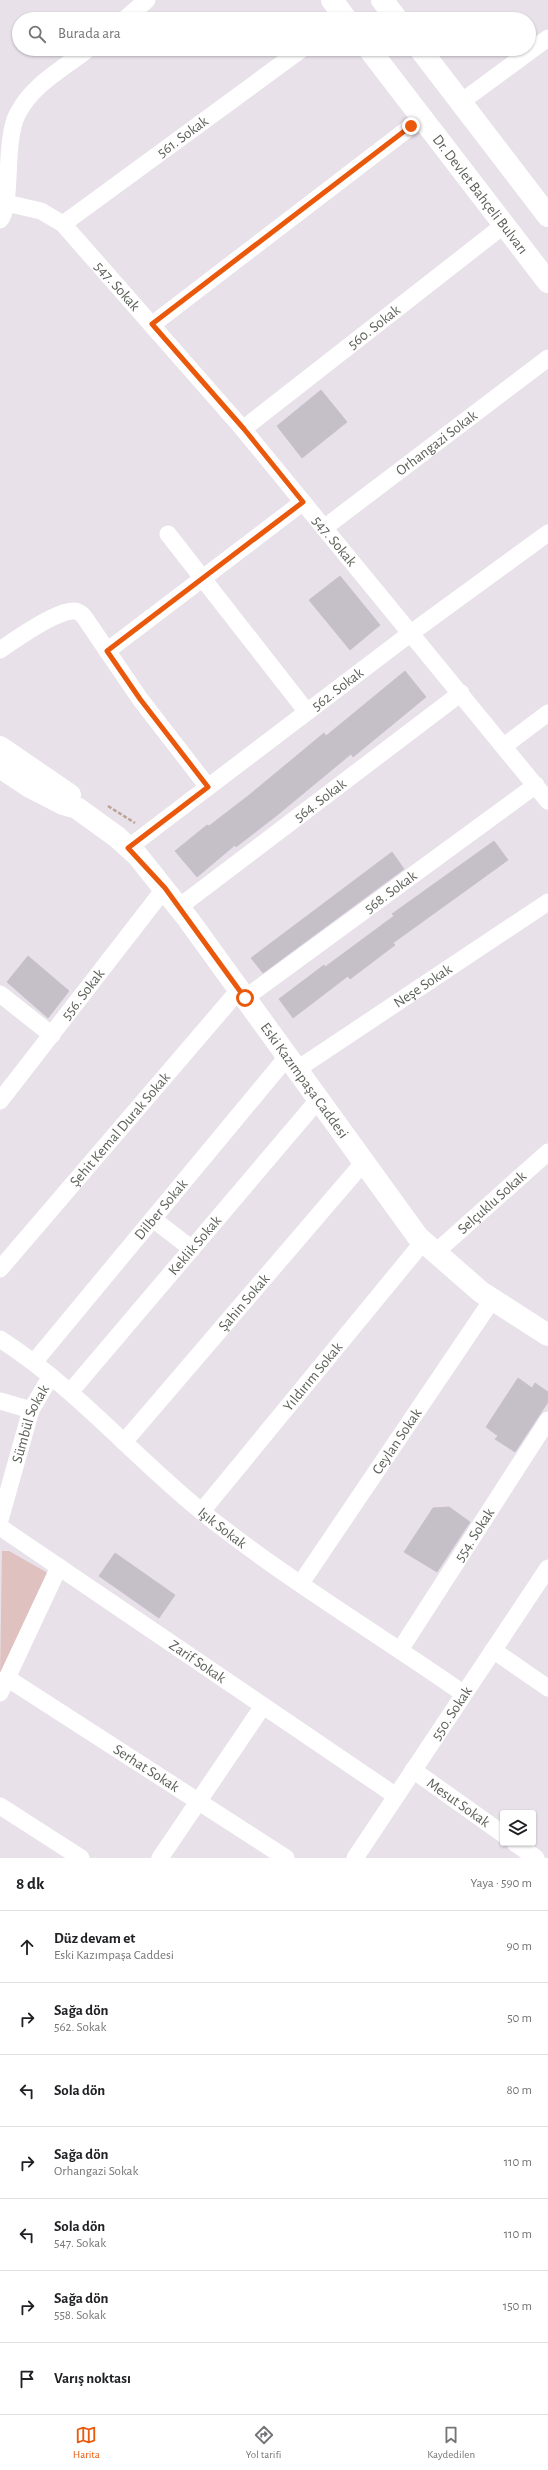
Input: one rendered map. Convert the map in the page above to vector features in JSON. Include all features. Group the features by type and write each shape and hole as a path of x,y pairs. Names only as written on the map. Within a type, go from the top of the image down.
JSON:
{"street":[{"path":"133,12 147,0"},
{"path":"332,0 340,12"},
{"path":"382,0 391,12"},
{"path":"536,47 548,38"},
{"path":"0,220 3,217 6,203 9,140 18,114 29,96 79,56"},
{"name":"561. Sokak","path":"63,224 292,56"},
{"name":"Dr. Devlet Bahçeli Bulvarı","path":"374,56 548,282"},
{"path":"425,56 546,210"},
{"path":"460,102 523,56"},
{"path":"152,324 422,118"},
{"name":"547. Sokak","path":"6,203 41,211 63,224 244,429 548,801"},
{"name":"560. Sokak","path":"244,429 504,225"},
{"name":"Orhangazi Sokak","path":"324,528 548,358"},
{"path":"107,651 204,579 303,502"},
{"name":"562. Sokak","path":"128,848 411,633 548,533"},
{"path":"168,534 307,712"},
{"path":"0,650 52,618 69,610 78,611 87,621 140,699 208,787"},
{"name":"564. Sokak","path":"179,907 461,693"},
{"path":"504,746 548,713"},
{"name":"Eski Kazımpaşa Caddesi","path":"0,747 70,794 77,808"},
{"name":"Eski Kazımpaşa Caddesi","path":"0,767 50,797 77,808 128,848 165,888 398,1212 429,1248 492,1300 548,1335"},
{"name":"568. Sokak","path":"242,994 536,786"},
{"name":"556. Sokak","path":"0,1101 165,888"},
{"name":"Neşe Sokak","path":"292,1063 548,902"},
{"path":"0,994 52,1035"},
{"name":"Şehit Kemal Durak Sokak","path":"0,1269 242,994"},
{"name":"Dilber Sokak","path":"34,1361 153,1219 292,1063"},
{"name":"Keklik Sokak","path":"71,1391 318,1100"},
{"name":"Selçuklu Sokak","path":"429,1248 548,1152"},
{"name":"Şahin Sokak","path":"124,1442 363,1163"},
{"path":"153,1219 192,1249"},
{"name":"Yıldırım Sokak","path":"202,1511 429,1248"},
{"name":"Ceylan Sokak","path":"301,1582 492,1300"},
{"name":"Işık Sokak","path":"0,1339 34,1361 71,1391 124,1442 202,1511 264,1558 464,1694"},
{"name":"Sümbül Sokak","path":"0,1520 31,1410 51,1376"},
{"path":"0,1401 31,1410"},
{"name":"554. Sokak","path":"400,1650 548,1420"},
{"name":"Zarif Sokak","path":"0,1527 396,1796"},
{"path":"4,1685 59,1567"},
{"name":"550. Sokak","path":"355,1858 548,1568"},
{"path":"494,1650 548,1688"},
{"name":"Serhat Sokak","path":"4,1685 198,1801 286,1858"},
{"path":"160,1858 263,1706"},
{"name":"Mesut Sokak","path":"413,1770 500,1832"},
{"path":"0,1806 81,1858"},
{"path":"519,1846 536,1858"}],"shaded area":[{"path":"2,1551 9,1551 46,1572 49,1577 0,1678"}],"building":[{"path":"321,390 347,422 302,458 277,426"},
{"path":"340,576 380,625 350,650 309,600"},
{"path":"405,671 426,697 353,757 351,754 276,816 236,847 235,845 197,877 175,851 207,825 209,826 248,796 324,733 326,736"},
{"path":"494,841 508,860 393,943 395,945 350,979 348,976 293,1018 279,999 324,965 325,967 394,916 392,914"},
{"path":"392,852 404,869 263,973 251,958"},
{"path":"28,956 69,991 48,1018 7,982"},
{"path":"518,1378 532,1388 535,1383 548,1392 548,1402 515,1452 495,1439 498,1436 486,1427"},
{"path":"449,1507 470,1522 437,1572 404,1552 433,1508"},
{"path":"115,1553 175,1595 159,1618 99,1576"}],"route":[{"path":"245,998 165,888 128,848 208,787 140,699 107,651 204,579 303,502 244,429 152,324 411,126"}]}
